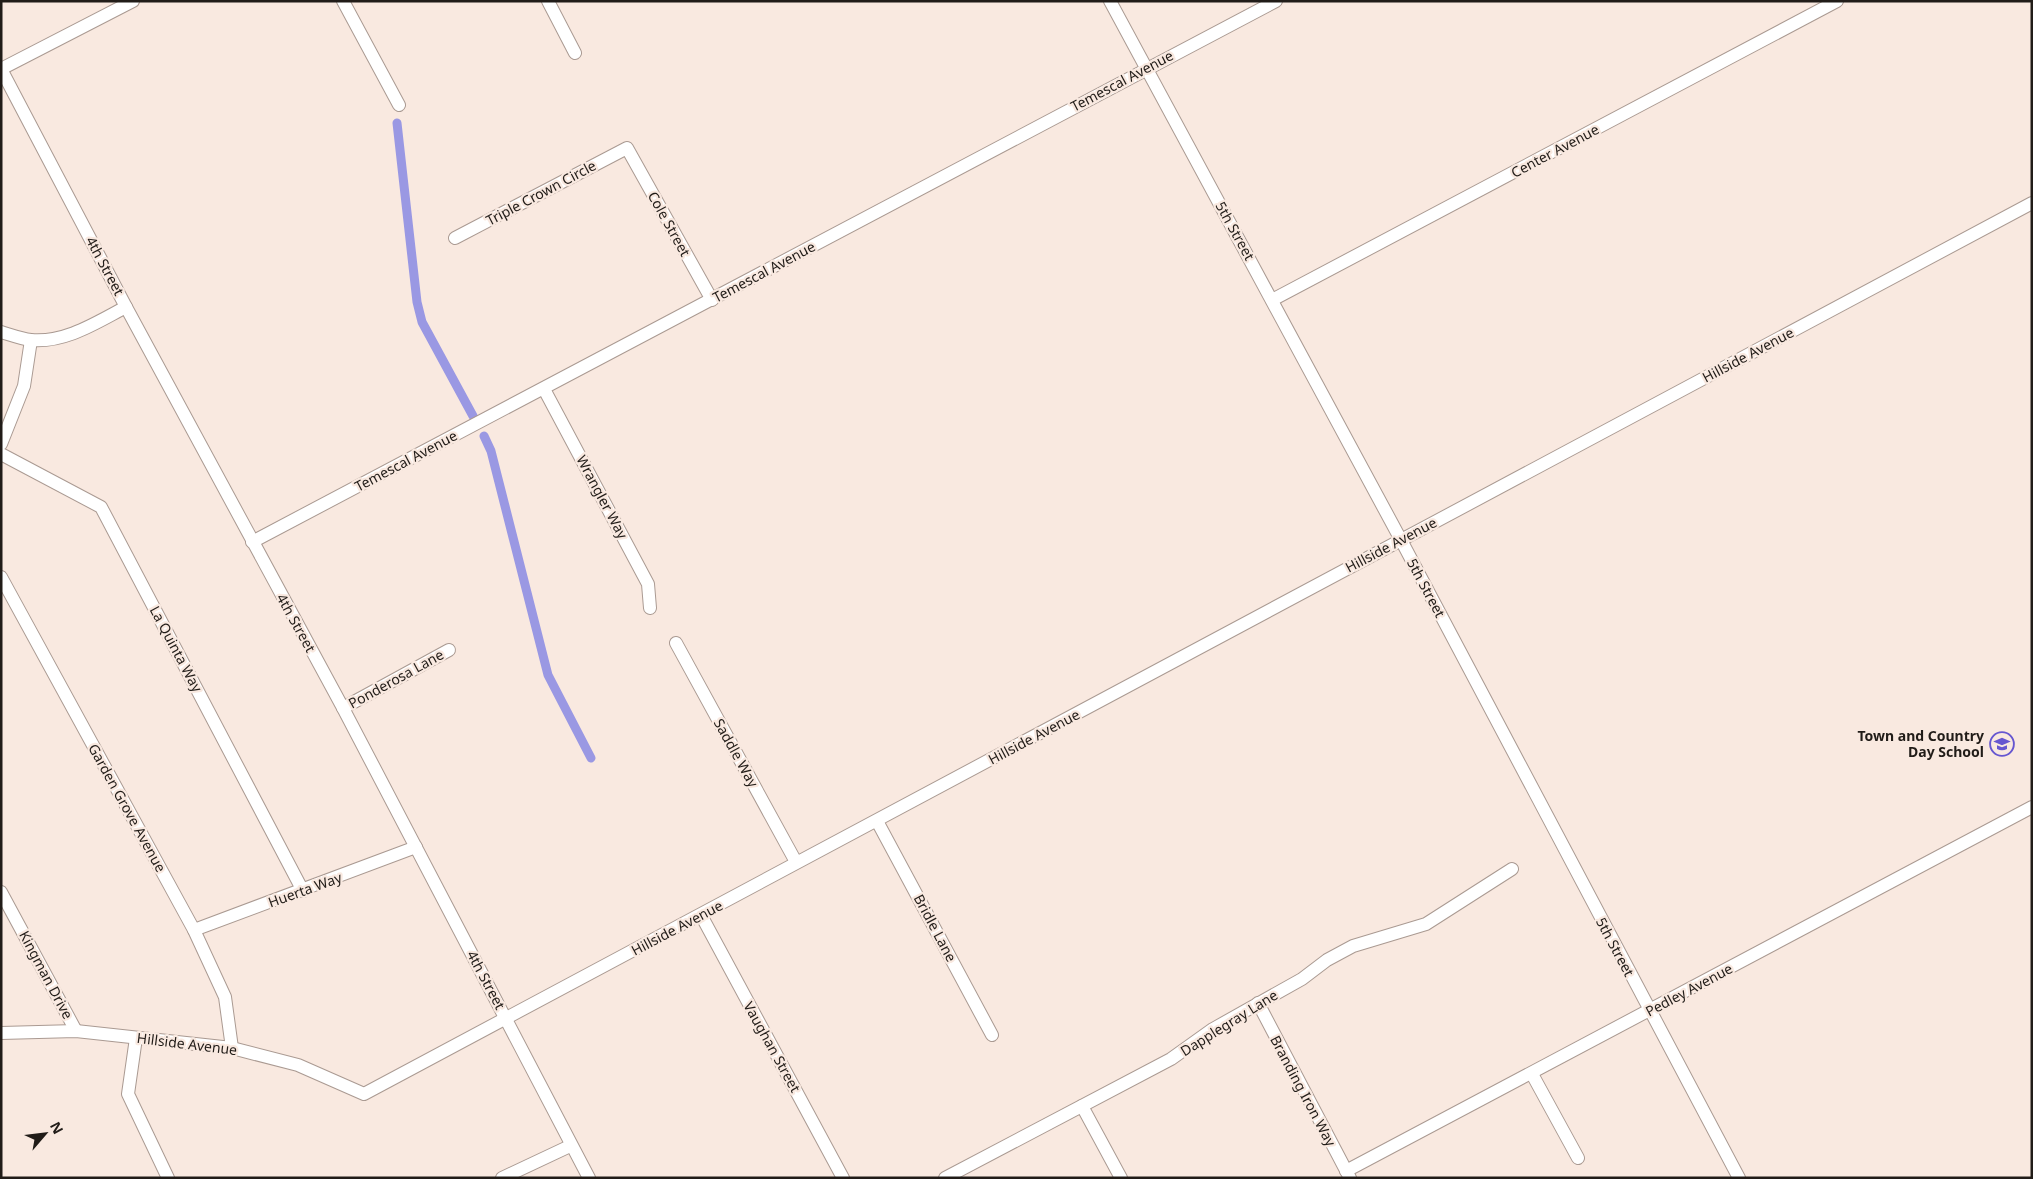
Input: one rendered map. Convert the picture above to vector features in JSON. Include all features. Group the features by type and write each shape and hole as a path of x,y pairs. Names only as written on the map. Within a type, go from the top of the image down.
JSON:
{"street":[{"path":"1,69 132,1"},
{"path":"343,1 399,105"},
{"path":"548,1 575,52"},
{"name":"5th Street","path":"1110,1 1401,540 1738,1178"},
{"name":"Temescal Avenue","path":"252,542 1276,1"},
{"name":"Center Avenue","path":"1272,300 1838,1"},
{"name":"4th Street","path":"1,69 252,542 343,708 506,1017 570,1146 589,1178"},
{"name":"Cole Street","path":"627,148 712,300"},
{"name":"Triple Crown Circle","path":"455,238 627,148"},
{"name":"Hillside Avenue","path":"1,1033 76,1031 232,1048 298,1065 364,1094 506,1017 701,916 796,862 878,821 2032,203"},
{"path":"1,332 31,340 58,338 79,331 126,306"},
{"path":"1,444 24,386 31,340"},
{"name":"Wrangler Way","path":"544,389 648,584 650,608"},
{"name":"La Quinta Way","path":"1,454 101,507 303,891"},
{"name":"Garden Grove Avenue","path":"1,576 194,930 225,997 232,1048"},
{"name":"Saddle Way","path":"676,643 796,862"},
{"name":"Ponderosa Lane","path":"343,708 449,650"},
{"name":"Pedley Avenue","path":"1348,1174 2032,807"},
{"name":"Bridle Lane","path":"878,821 992,1035"},
{"name":"Huerta Way","path":"194,930 303,891 416,847"},
{"name":"Dapplegray Lane","path":"945,1178 1171,1059 1213,1030 1302,979 1327,960 1353,946 1426,924 1512,869"},
{"name":"Kingman Drive","path":"1,892 76,1031"},
{"name":"Vaughan Street","path":"701,916 843,1178"},
{"name":"Branding Iron Way","path":"1258,1003 1348,1174"},
{"path":"136,1038 128,1094 168,1178"},
{"path":"1532,1074 1578,1158"},
{"path":"1082,1106 1122,1178"},
{"path":"502,1178 570,1146"}],"waterway":[{"path":"397,123 417,302 422,322 473,416"},
{"path":"484,436 491,451 548,675 591,758"}],"place":[{"name":"Town and Country Day School","path":"2002,744"}]}
